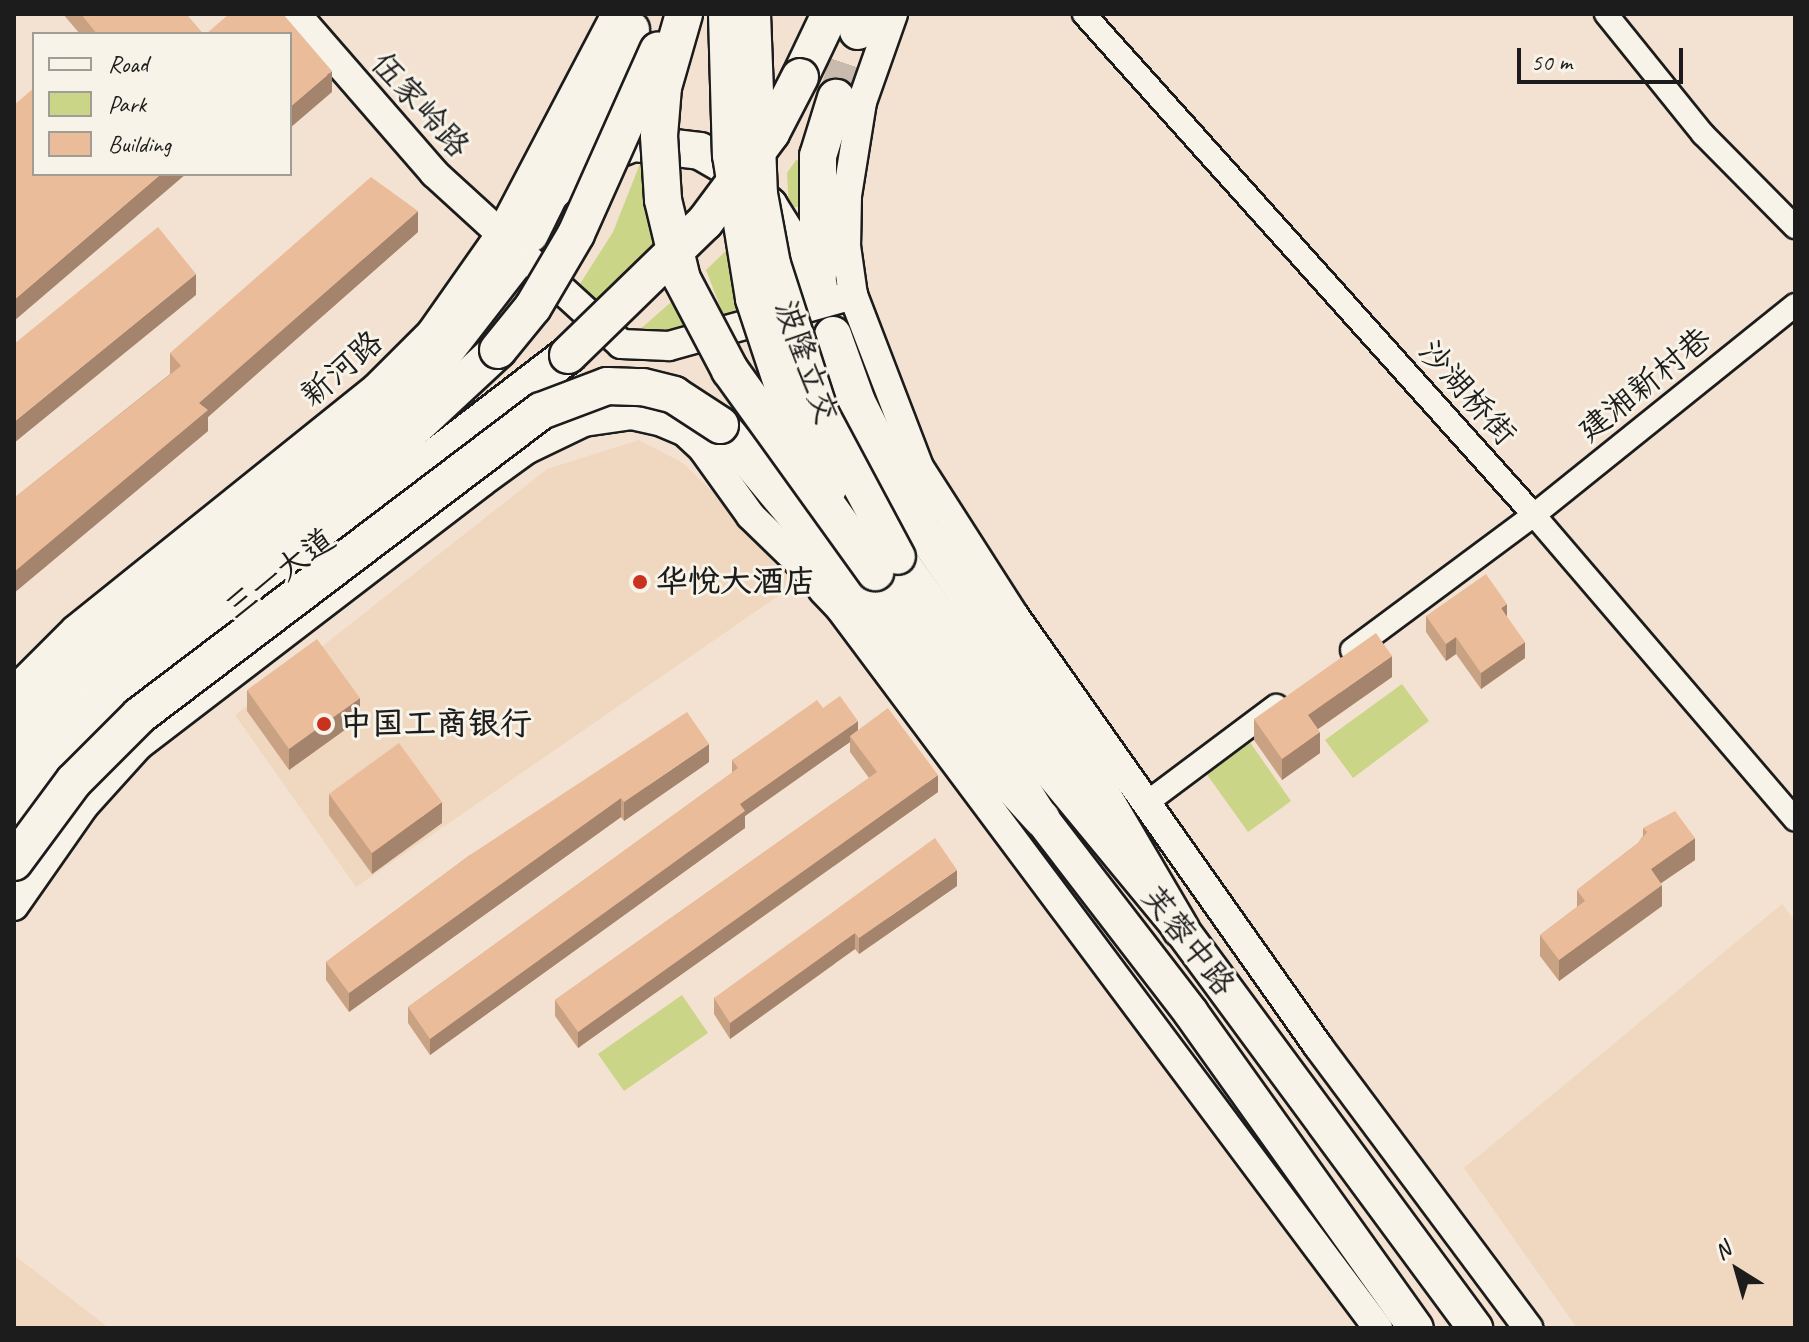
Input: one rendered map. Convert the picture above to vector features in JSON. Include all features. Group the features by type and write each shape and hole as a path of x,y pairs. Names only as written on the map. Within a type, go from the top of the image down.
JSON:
{"highway":[{"name":"三一大道","path":"14,773 97,681 148,636 386,454 498,350 533,307 576,234 677,14"},
{"path":"684,14 663,87 659,136 663,200 682,279 730,370 887,564"},
{"path":"800,77 816,14"},
{"path":"800,77 851,20"},
{"path":"551,193 623,22"},
{"name":"三一大道","path":"14,818 38,745 126,694 211,625 568,355 705,222 771,133 800,77"},
{"path":"836,98 818,156 836,290"},
{"path":"38,745 78,663 433,367 551,193 583,163 633,143 700,151 726,166 769,206 836,290"},
{"path":"833,335 857,402 921,529 1077,752 1181,929"},
{"path":"14,862 74,781 140,715 541,411 607,386 643,387 674,395 720,425 809,532 926,692 1041,818"},
{"path":"38,745 140,715"}],"main road":[{"name":"波隆立交","path":"726,14 730,155 753,299 791,414 887,564"},
{"name":"波隆立交","path":"753,14 760,194 773,264 821,413 887,564"},
{"name":"芙蓉中路","path":"887,564 950,673 1041,818 1191,1013 1416,1328"},
{"name":"芙蓉中路","path":"887,564 1052,773 1181,929 1475,1328"},
{"path":"825,588 926,692"}],"street":[{"name":"伍家岭路","path":"296,14 386,121 609,334 635,348"},
{"path":"893,14 866,87 854,141 846,246 836,290 919,467 1013,614 1149,801 1318,1046 1528,1328"},
{"name":"沙湖桥街","path":"1084,14 1534,515 1794,816"},
{"path":"1606,14 1703,134 1795,227"},
{"name":"新河路","path":"14,691 75,630 376,388 514,245 623,22"},
{"path":"632,415 635,348 669,346 836,290"},
{"name":"建湘新村巷","path":"1329,667 1534,515 1795,305"},
{"path":"14,906 84,806 138,746 185,707 526,450 584,422 632,415 685,432 751,516 825,588 1378,1328"},
{"path":"1149,801 1290,696"}],"shaded area":[{"path":"639,440 683,463 803,579 356,887 235,715 547,469"},
{"path":"1782,904 1795,921 1795,1328 1577,1328 1464,1168"},
{"path":"14,1255 109,1328 14,1328"}],"green space":[{"path":"647,146 667,245 599,318 573,295 613,232"},
{"path":"796,160 803,161 802,207 789,207 787,173"},
{"path":"735,242 753,316 727,324 706,270"},
{"path":"678,296 696,334 629,339"},
{"path":"1402,684 1429,721 1353,778 1325,740"},
{"path":"1247,738 1291,801 1248,832 1203,769"},
{"path":"682,995 708,1033 624,1091 598,1054"}],"building":[{"path":"81,14 186,14 201,32 95,32"},
{"path":"229,14 283,14 332,71 292,105 292,32 208,32"},
{"path":"32,90 32,176 159,176 14,300 14,105"},
{"path":"371,177 418,211 199,403 208,410 14,572 14,498 181,366 170,353"},
{"path":"158,227 196,274 14,422 14,344"},
{"path":"1486,574 1507,604 1501,608 1525,642 1481,673 1456,637 1446,644 1426,616"},
{"path":"1376,633 1392,656 1308,715 1320,732 1282,759 1254,719"},
{"path":"317,639 360,698 289,749 247,690"},
{"path":"840,696 858,721 740,804 745,811 430,1039 408,1007 738,768 732,760 817,700 823,708"},
{"path":"888,708 938,775 578,1032 555,1000 877,772 850,736"},
{"path":"687,712 709,744 624,802 621,798 349,993 326,962 470,855"},
{"path":"399,743 442,802 372,853 329,794"},
{"path":"1675,811 1695,838 1651,869 1662,885 1559,960 1540,935 1585,901 1577,890 1638,843 1647,832 1643,828"},
{"path":"935,838 957,870 859,938 855,933 730,1023 714,998"}],"tunnel":[{"path":"836,98 858,31"}],"place":[{"name":"华悦大酒店","path":"640,582"},
{"name":"中国工商银行","path":"324,724"}]}
